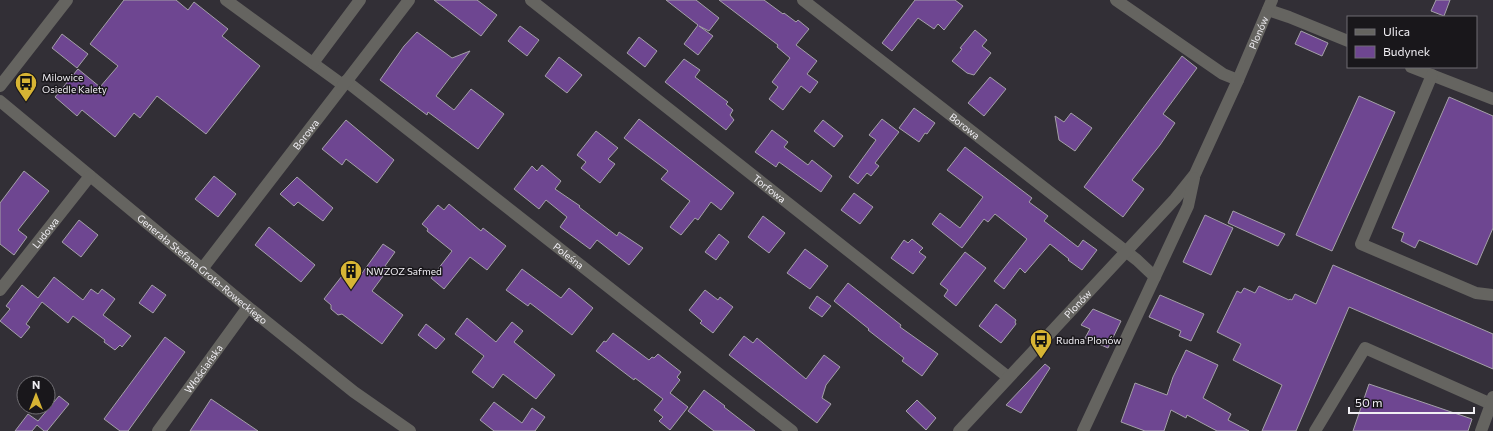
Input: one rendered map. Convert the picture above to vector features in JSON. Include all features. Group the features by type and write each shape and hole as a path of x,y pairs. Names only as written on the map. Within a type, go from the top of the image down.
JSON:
{"street":[{"path":"0,86 67,0"},
{"path":"313,63 360,0"},
{"name":"Borowa","path":"202,269 409,0"},
{"name":"Torfowa","path":"531,0 1008,377"},
{"name":"Borowa","path":"803,0 1137,260 1155,277"},
{"path":"1116,0 1223,74 1238,80"},
{"name":"Poleśna","path":"232,2 313,63 344,83 792,431"},
{"path":"1270,5 1289,17 1347,41"},
{"name":"Plonów","path":"1084,431 1188,206 1195,174 1270,5"},
{"path":"1414,68 1493,99"},
{"path":"1432,75 1361,244 1476,293 1493,295"},
{"name":"Generała Stefana Grota-Roweckiego","path":"0,101 248,307 354,392 410,431"},
{"name":"Plonów","path":"959,431 1175,199 1195,174"},
{"name":"Ludowa","path":"0,290 90,176"},
{"name":"Włościańska","path":"158,431 248,307"},
{"path":"1315,431 1365,348 1492,400 1481,431"}],"building":[{"path":"124,0 176,0 188,10 194,2 228,29 222,36 260,66 206,134 157,96 140,118 134,113 115,137 82,110 77,116 55,97 78,69 100,87 118,66 90,44"},
{"path":"434,0 477,0 497,15 481,36"},
{"path":"666,0 696,0 719,18 709,31 699,26 713,36 698,55 684,44 698,25"},
{"path":"719,0 764,0 796,22 798,20 809,29 796,45 817,61 807,74 818,82 810,93 801,86 783,110 769,99 778,87 772,82 790,58 777,47 778,45"},
{"path":"915,0 955,0 963,6 944,30 938,24 934,29 918,18 892,51 882,43"},
{"path":"1436,0 1450,0 1444,16 1431,11"},
{"path":"520,26 539,40 527,56 508,41"},
{"path":"975,30 987,40 982,46 991,53 974,75 967,73 952,61 962,49 960,48"},
{"path":"1301,31 1328,43 1322,56 1295,44"},
{"path":"417,32 452,58 470,51 436,96 454,110 471,89 504,114 478,149 428,112 427,115 380,80 404,46"},
{"path":"62,34 88,54 77,68 52,48"},
{"path":"639,37 657,51 645,67 627,53"},
{"path":"1182,56 1197,68 1163,114 1175,123 1160,145 1132,180 1144,189 1123,217 1084,187"},
{"path":"559,57 582,75 567,93 545,76"},
{"path":"684,59 700,70 695,77 728,102 726,104 733,110 730,115 734,120 726,130 665,82"},
{"path":"990,77 1006,89 984,116 968,103"},
{"path":"1359,96 1395,112 1332,251 1296,235"},
{"path":"1449,97 1493,116 1493,228 1477,265 1419,240 1415,248 1401,241 1404,233 1392,228"},
{"path":"914,108 935,123 927,134 925,133 919,142 899,128"},
{"path":"1071,113 1092,128 1075,151 1059,140 1055,116 1064,122"},
{"path":"639,119 734,193 721,210 711,202 698,220 695,218 681,235 670,227 690,201 661,179 668,171 624,138"},
{"path":"882,119 899,132 875,163 879,166 871,176 867,173 858,184 849,177 876,140 869,135"},
{"path":"346,120 394,160 377,183 346,159 342,165 322,149"},
{"path":"823,120 843,136 834,147 814,131"},
{"path":"772,130 788,142 784,147 808,165 812,160 832,176 821,192 779,162 776,167 755,152"},
{"path":"596,131 618,148 608,159 615,164 600,183 581,168 586,162 577,155"},
{"path":"965,147 1032,198 1029,202 1048,216 1044,221 1078,247 1083,240 1097,250 1082,270 1050,244 1025,273 1020,268 1004,289 994,281 1027,239 995,214 988,222 984,219 962,248 932,224 940,213 960,228 983,197 947,170"},
{"path":"542,165 561,181 555,189 580,206 579,207 617,236 619,232 643,248 629,265 597,240 590,249 560,227 567,217 546,200 539,209 514,189 532,166 537,171"},
{"path":"24,171 49,191 18,230 27,237 14,255 0,244 0,203"},
{"path":"214,176 236,194 218,217 195,199"},
{"path":"297,177 333,208 323,221 298,202 294,206 280,194"},
{"path":"854,193 873,207 860,224 841,210"},
{"path":"449,204 481,231 483,228 506,246 487,270 470,257 444,289 431,278 452,251 427,231 428,229 422,224 438,205 444,210"},
{"path":"1233,211 1285,234 1278,246 1228,223"},
{"path":"1205,215 1233,228 1211,275 1183,262"},
{"path":"763,216 785,233 769,253 748,237"},
{"path":"79,220 98,235 81,257 62,242"},
{"path":"269,227 315,265 301,282 255,245"},
{"path":"719,234 729,242 716,260 705,252"},
{"path":"912,239 923,248 919,252 926,257 913,274 891,258 904,240 908,243"},
{"path":"383,244 395,252 385,266 389,268 372,291 403,315 382,344 342,314 338,315 331,309 331,305 324,299 349,267 360,276"},
{"path":"805,249 828,266 810,289 787,273"},
{"path":"965,252 986,268 956,306 944,296 948,290 940,284"},
{"path":"1333,265 1493,334 1493,369 1349,307 1296,431 1262,431 1282,385 1233,360 1241,344 1217,332 1237,291 1241,293 1244,288 1255,293 1259,286 1289,300 1292,300 1295,294 1316,304"},
{"path":"522,269 561,298 569,288 593,308 572,335 530,303 528,306 506,290"},
{"path":"54,277 83,300 91,289 98,294 102,289 115,299 103,315 131,336 122,347 120,345 115,350 104,342 105,340 73,316 68,323 42,302 26,324 30,327 21,338 0,321 10,309 6,306 22,285 38,298"},
{"path":"848,283 901,325 900,327 938,354 922,376 902,361 904,358 834,301"},
{"path":"152,285 166,295 153,313 139,303"},
{"path":"705,290 718,300 720,297 733,307 713,333 700,323 702,321 689,310"},
{"path":"1160,295 1204,314 1191,341 1179,336 1181,331 1149,317"},
{"path":"817,296 831,306 822,317 809,308"},
{"path":"996,304 1016,320 1016,324 1001,343 979,326"},
{"path":"1093,309 1121,321 1108,348 1085,338 1090,329 1081,325"},
{"path":"467,318 496,342 512,322 523,331 514,342 555,375 536,399 503,374 493,388 472,372 484,356 455,334"},
{"path":"426,324 445,339 436,349 418,335"},
{"path":"613,333 649,360 658,354 681,372 677,377 680,380 670,393 688,407 670,430 659,421 663,417 654,410 663,399 635,378 634,380 596,351"},
{"path":"744,336 753,343 757,338 806,379 824,355 840,367 826,385 822,398 831,404 817,423 729,355"},
{"path":"165,337 185,352 128,431 120,431 104,419"},
{"path":"1186,350 1218,365 1203,398 1231,414 1228,420 1249,431 1217,431 1187,415 1186,418 1171,410 1164,431 1145,431 1121,422 1135,383 1167,395 1173,377"},
{"path":"1045,364 1050,368 1021,413 1006,405"},
{"path":"1369,384 1472,419 1468,431 1353,431"},
{"path":"704,390 755,431 714,431 688,411"},
{"path":"59,396 69,404 47,431 44,431 37,425 32,431 15,431 27,415 38,421 43,415 56,415 56,400"},
{"path":"211,399 258,431 190,431"},
{"path":"917,400 936,418 926,430 906,411"},
{"path":"494,402 522,423 532,408 545,417 535,431 494,431 480,420"}],"place":[{"name":"Milowice Osiedle Kalety","path":"26,102"},
{"name":"NWZOZ Safmed","path":"351,290"},
{"name":"Rudna Plonów","path":"1041,360"}]}
